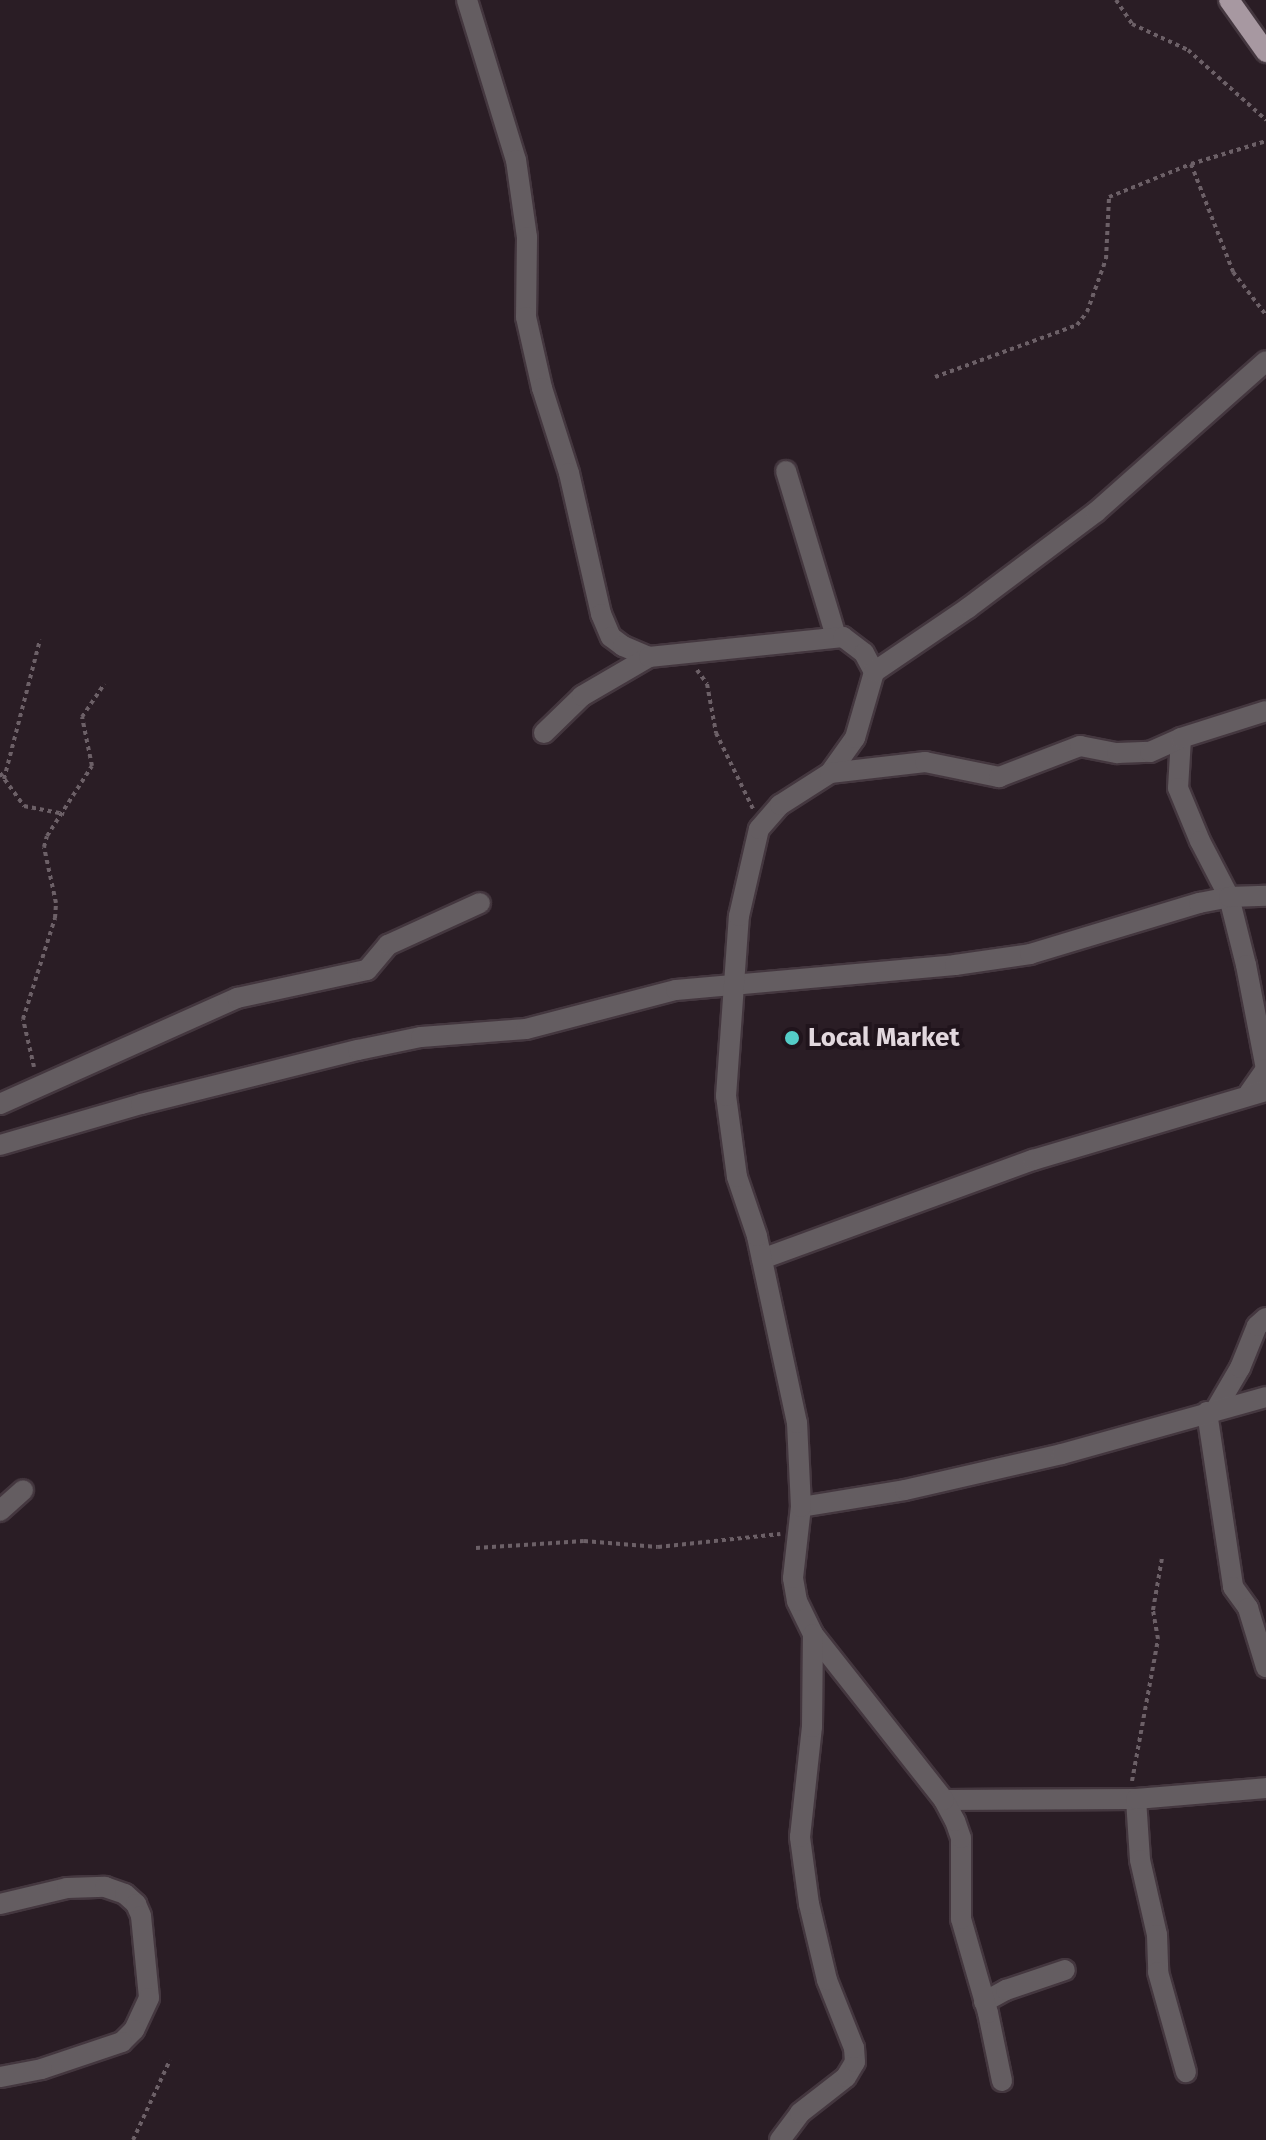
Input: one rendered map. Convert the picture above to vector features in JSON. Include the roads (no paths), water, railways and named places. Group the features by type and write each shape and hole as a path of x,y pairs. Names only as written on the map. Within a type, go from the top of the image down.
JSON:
{"main road":[{"path":"1229,0 1266,52"}],"street":[{"path":"467,0 516,160 527,237 526,317 542,388 569,473 601,614 611,637 649,657"},
{"path":"1002,2081 961,1919 961,1838 944,1800 813,1634 800,1612 793,1578 801,1507 797,1423 762,1259 737,1177 726,1096 739,916 761,825 780,805 830,773 855,738 874,672 968,608 1096,512 1266,361"},
{"path":"786,471 836,637"},
{"path":"544,733 582,696 649,657 836,637 850,639 864,653 874,672"},
{"path":"830,773 925,762 999,777 1069,748 1091,745 1117,753 1150,752 1181,738 1266,711"},
{"path":"762,1259 1033,1160 1258,1092 1266,1069 1229,897 1200,841 1178,788 1181,738"},
{"path":"0,1145 141,1104 421,1037 526,1029 676,990 955,965 1030,954 1153,914 1229,897 1266,896"},
{"path":"0,1104 237,998 367,970 388,945 480,903"},
{"path":"1266,1318 1257,1326 1240,1368 1212,1410 1233,1587 1248,1608 1266,1667"},
{"path":"801,1507 905,1490 1048,1457 1266,1397"},
{"path":"0,1511 23,1490"},
{"path":"780,2140 800,2113 846,2077 855,2062 854,2048 827,1980 809,1904 800,1837 812,1727 813,1634"},
{"path":"944,1800 1132,1799 1266,1788"},
{"path":"1132,1799 1140,1860 1157,1935 1158,1972 1186,2072"},
{"path":"0,1904 67,1888 105,1887 125,1894 136,1904 141,1916 149,1998 134,2030 122,2042 42,2069 0,2077"},
{"path":"984,2002 1031,1980 1065,1970"}],"place":[{"name":"Local Market","path":"792,1038"}]}
